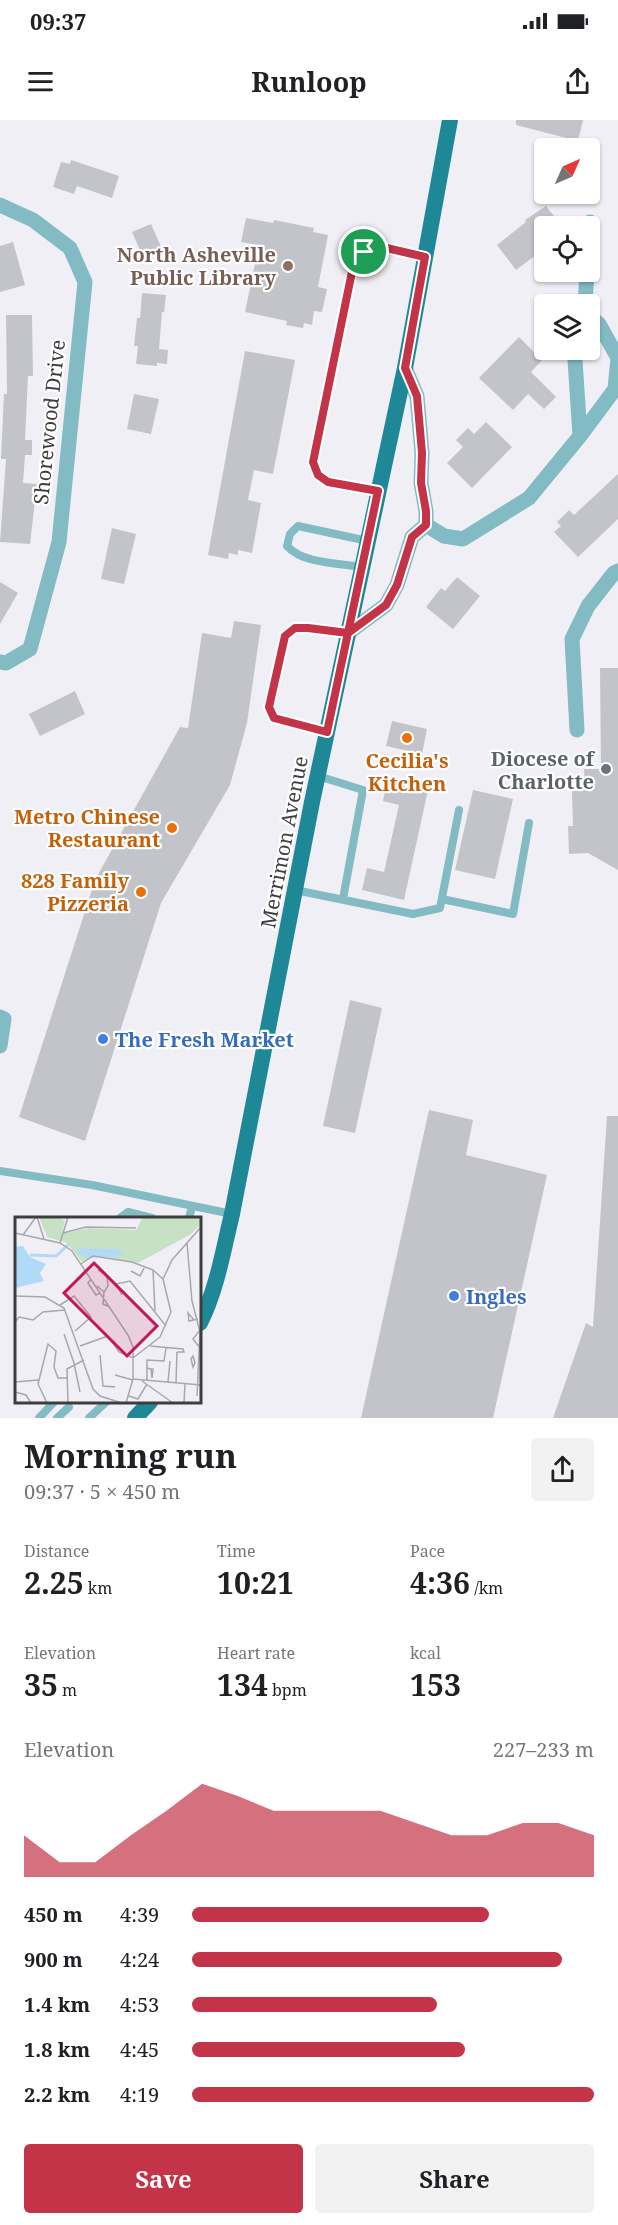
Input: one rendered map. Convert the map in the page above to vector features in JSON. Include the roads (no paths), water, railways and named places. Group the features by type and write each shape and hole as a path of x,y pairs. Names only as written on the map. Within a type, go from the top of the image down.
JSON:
{"main road":[{"name":"Merrimon Avenue","path":"201,1321 218,1272 232,1214 318,776 405,368 450,120"},
{"path":"135,1418 147,1403"}],"street":[{"name":"Shorewood Drive","path":"0,206 33,220 70,248 85,282 59,542 30,649 6,663 0,662"},
{"path":"426,525 444,536 463,539 529,498 615,389 618,357 600,326"},
{"path":"575,360 580,436"},
{"path":"348,633 386,605 397,585 412,537 426,525 421,483 422,453 417,396 405,368"},
{"path":"577,730 572,639 588,606 614,573 618,572"},
{"path":"0,1017 4,1019 0,1046"}],"lane":[{"path":"378,491 328,482 318,475 313,462 354,262 364,252 378,246 425,257"},
{"path":"362,567 294,554 287,546 290,534 298,526 368,541"},
{"path":"327,732 274,718 269,707 285,636 295,628 348,633"},
{"path":"318,776 363,790 343,899"},
{"path":"295,890 413,914 440,908 459,810"},
{"path":"442,899 513,914 529,824"},
{"path":"0,1171 92,1185 232,1214"},
{"path":"189,1217 192,1206"},
{"path":"121,1217 128,1212 148,1217"},
{"path":"43,1417 53,1403"},
{"path":"89,1418 104,1403"},
{"path":"57,1418 69,1407"}],"place":[{"name":"North Asheville Public Library","path":"288,266"},
{"name":"Cecilia's Kitchen","path":"407,738"},
{"name":"Diocese of Charlotte","path":"606,769"},
{"name":"Metro Chinese Restaurant","path":"172,828"},
{"name":"828 Family Pizzeria","path":"141,892"},
{"name":"The Fresh Market","path":"103,1039"},
{"name":"Ingles","path":"454,1296"}]}
